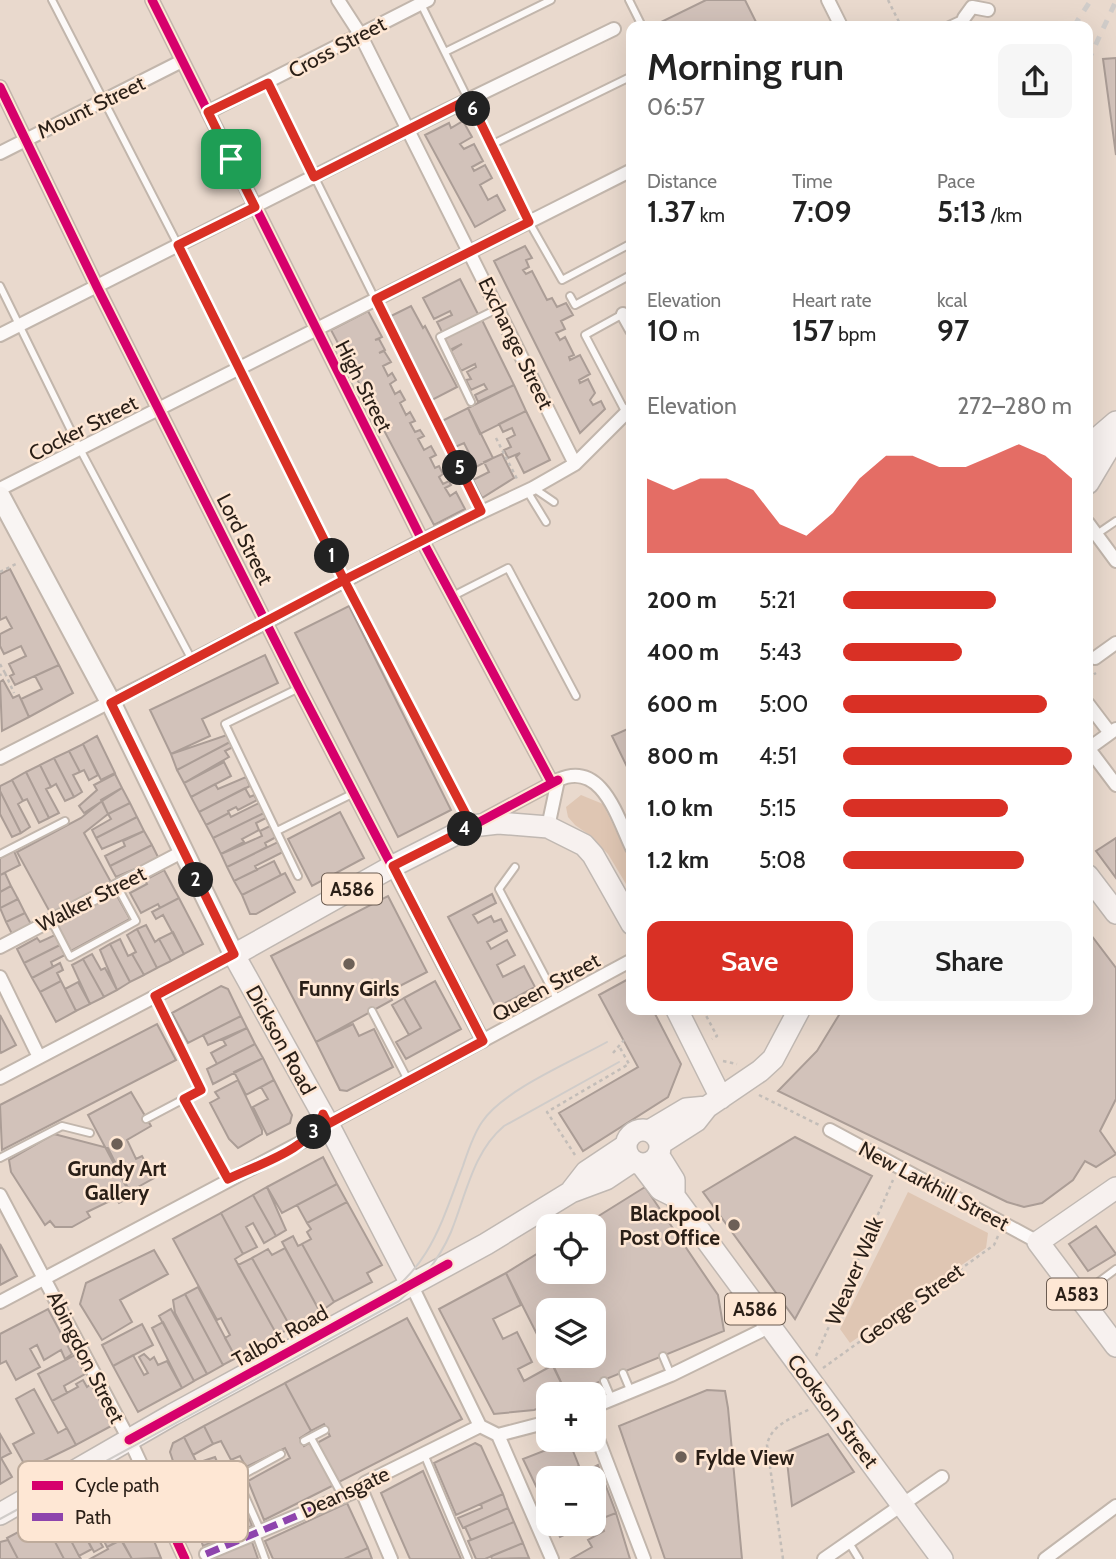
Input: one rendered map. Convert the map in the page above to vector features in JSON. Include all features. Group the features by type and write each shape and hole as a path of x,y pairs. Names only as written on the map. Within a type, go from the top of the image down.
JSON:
{"main road":[{"path":"1093,442 1116,422"},
{"path":"1093,475 1116,436"},
{"name":"A586","path":"234,954 393,866 472,826 509,822 548,827 576,840 589,850 626,914"},
{"path":"1093,883 1116,913"},
{"name":"Dickson Road","path":"234,954 325,1119 411,1284"},
{"path":"680,1015 712,1064 714,1102"},
{"name":"Talbot Road","path":"92,1461 486,1244 571,1192 606,1179 645,1150 686,1109 714,1102 755,1075 773,1059 796,1015"},
{"path":"712,1064 755,1075"},
{"name":"Talbot Road","path":"571,1192 586,1172 645,1150"},
{"name":"Cookson Street","path":"645,1150 660,1189 674,1196 942,1559"},
{"path":"1038,1242 1116,1188"},
{"name":"A583","path":"1038,1242 1116,1346"},
{"name":"Talbot Road","path":"0,1514 18,1504"}],"street":[{"name":"High Street","path":"152,0 451,597 555,781"},
{"name":"Exchange Street","path":"338,0 360,34 471,251 575,464"},
{"path":"828,0 838,21"},
{"name":"Cross Street","path":"208,112 423,1"},
{"path":"968,8 988,10"},
{"path":"0,335 408,129 614,29"},
{"name":"Mount Street","path":"0,153 182,61"},
{"name":"Lord Street","path":"0,87 97,287 299,688 483,1041"},
{"name":"Cocker Street","path":"0,489 626,173"},
{"path":"623,314 626,319"},
{"path":"2,753 111,703 422,540 528,490 575,464 626,413"},
{"name":"Dickson Road","path":"0,496 111,703 234,954"},
{"path":"1093,529 1116,561"},
{"path":"1095,657 1116,643"},
{"path":"1093,709 1113,731 1093,746"},
{"path":"1093,754 1116,785"},
{"path":"472,826 574,773 590,779 601,788 626,836"},
{"path":"548,827 555,781"},
{"name":"Walker Street","path":"0,947 182,852"},
{"path":"0,1078 234,954"},
{"name":"Queen Street","path":"0,1302 304,1140 325,1119 409,1082 626,963"},
{"path":"0,976 39,1057"},
{"name":"New Larkhill Street","path":"830,1130 1038,1242"},
{"name":"Abingdon Street","path":"0,1195 4,1213 46,1278 139,1461"},
{"path":"411,1284 481,1426 498,1435 552,1559"},
{"path":"606,1402 671,1375 769,1327"},
{"path":"498,1435 536,1425"},
{"name":"Deansgate","path":"248,1537 361,1489 365,1483 481,1426"},
{"path":"603,1452 644,1559"},
{"path":"824,1559 942,1477"},
{"path":"361,1489 391,1559"},
{"path":"1045,1559 1116,1506"},
{"name":"Abingdon Street","path":"177,1542 185,1559"},
{"name":"Deansgate","path":"206,1554 236,1542"}],"lane":[{"path":"52,0 178,245 344,580 472,826"},
{"path":"445,52 551,0"},
{"path":"629,0 640,21"},
{"path":"423,1 445,52 529,222 562,281 626,246"},
{"path":"953,21 968,8"},
{"path":"491,145 626,79"},
{"path":"268,83 481,511"},
{"path":"570,296 575,305 626,278"},
{"path":"0,286 79,449 192,660"},
{"path":"471,402 440,337 498,308"},
{"path":"623,314 585,335 626,405"},
{"path":"528,490 554,502"},
{"path":"528,490 546,522"},
{"path":"1097,534 1116,521"},
{"path":"451,597 508,568 576,696"},
{"path":"298,876 225,724 299,688"},
{"path":"277,831 355,793"},
{"path":"0,854 65,821"},
{"path":"515,867 499,889 558,1001"},
{"path":"51,920 70,957 136,921 117,886"},
{"path":"146,1119 201,1090 155,996"},
{"path":"372,1010 409,1082"},
{"path":"184,1099 228,1179"},
{"path":"0,1158 62,1126 90,1133"},
{"path":"1079,1296 1116,1269"},
{"path":"663,1356 671,1375"},
{"path":"623,1373 631,1392"},
{"path":"604,1381 612,1400"},
{"path":"304,1441 325,1430"},
{"path":"312,1438 342,1495"},
{"path":"248,1472 281,1454"},
{"path":"424,1454 468,1559"},
{"path":"248,1507 265,1559"},
{"path":"848,1541 859,1559"}],"path":[{"path":"888,0 898,21"},
{"path":"496,438 528,490"},
{"path":"0,664 14,693"},
{"path":"0,676 5,673"},
{"path":"698,1015 701,1020"},
{"path":"706,1015 717,1036 711,1040 706,1030"},
{"path":"703,1034 710,1046"},
{"path":"613,1053 624,1040"},
{"path":"586,1172 547,1112 629,1063 619,1046"},
{"path":"712,1064 775,1081 759,1094 830,1130"},
{"path":"783,1559 767,1452 768,1436 776,1427 825,1401"}],"shaded area":[{"path":"581,795 603,804 626,852 626,884 608,854 568,817 566,807"},
{"path":"908,1192 988,1233 986,1248 850,1343 840,1329"}],"building":[{"path":"706,0 745,0 756,21 663,21"},
{"path":"1116,58 1116,155 1103,59"},
{"path":"463,121 472,137 460,144 464,149 474,144 483,161 472,167 474,171 485,165 492,178 480,185 488,200 497,195 505,210 475,227 425,135 449,123 451,128"},
{"path":"525,246 532,258 526,260 529,267 523,270 526,274 532,271 547,300 552,298 557,307 566,303 573,315 561,321 565,329 556,333 560,340 565,337 574,355 569,357 570,360 580,355 590,374 579,380 580,383 588,379 595,393 590,400 593,405 601,401 605,409 580,433 494,261"},
{"path":"460,279 479,316 443,334 437,322 452,315 450,311 434,319 423,298"},
{"path":"411,306 423,328 425,326 457,387 432,400 389,317"},
{"path":"368,311 382,337 375,340 379,339 385,350 379,353 384,351 391,362 383,366 388,376 392,373 396,380 390,384 395,394 400,391 405,400 400,403 406,415 410,412 415,421 410,423 415,432 420,430 424,436 418,439 424,450 431,446 436,455 430,458 435,468 439,466 443,474 439,477 443,484 449,481 451,485 445,488 450,496 456,492 465,509 434,525 331,330"},
{"path":"481,318 514,385 478,402 475,395 487,389 484,384 471,390 466,380 471,379 467,372 476,367 475,364 461,371 451,351 462,344 450,350 444,337"},
{"path":"514,385 526,411 480,434 468,408"},
{"path":"468,408 493,458 476,467 464,443 453,448 440,422"},
{"path":"526,411 550,460 524,473 516,457 520,453 508,458 504,450 511,447 507,439 515,435 512,428 503,432 499,424"},
{"path":"502,454 514,478 482,498 473,480 489,472 484,462"},
{"path":"10,569 59,665 15,685 10,676 14,674 9,664 26,656 21,646 4,654 0,646 0,634 12,628 6,617 0,620 0,574"},
{"path":"349,606 451,810 398,837 295,633"},
{"path":"265,655 278,683 202,719 210,736 171,754 150,710"},
{"path":"59,665 73,693 29,717 21,699 42,689 35,676"},
{"path":"3,680 13,698 19,695 29,717 2,731 0,682"},
{"path":"626,730 626,765 612,736"},
{"path":"227,735 230,742 177,770 171,754"},
{"path":"97,736 115,773 101,780 83,744"},
{"path":"230,742 233,747 225,751 229,757 184,783 177,770"},
{"path":"83,744 98,775 89,780 84,770 80,772 69,751"},
{"path":"69,751 80,772 73,775 82,792 74,797 54,758"},
{"path":"54,758 74,797 65,801 56,784 51,787 40,765"},
{"path":"224,762 231,776 191,797 184,783"},
{"path":"40,765 51,787 46,789 59,813 49,818 26,772"},
{"path":"26,772 49,818 39,823 27,799 23,801 12,780"},
{"path":"115,774 122,788 84,813 79,806 97,790 94,785"},
{"path":"246,777 250,786 199,812 191,797 215,784 218,789"},
{"path":"12,780 23,801 18,804 30,827 21,833 0,791 0,786"},
{"path":"122,788 130,803 108,814 101,800"},
{"path":"245,788 250,797 254,795 257,800 238,810 236,807 206,825 199,812"},
{"path":"0,791 21,833 12,837 0,814"},
{"path":"102,801 108,814 84,833 112,884 52,916 17,852 81,818"},
{"path":"261,802 266,812 213,838 206,825 229,813 231,817"},
{"path":"130,803 137,817 96,838 92,830 111,819 108,814"},
{"path":"266,812 268,817 256,823 259,830 242,839 244,842 221,854 213,838"},
{"path":"340,812 364,858 312,886 288,839"},
{"path":"137,817 144,831 102,849 96,838"},
{"path":"272,825 278,836 265,843 267,847 227,867 221,854 262,836 260,831"},
{"path":"144,831 152,845 110,866 105,856 125,846 123,841"},
{"path":"1116,838 1116,878 1096,851"},
{"path":"280,841 285,851 255,866 257,870 234,881 227,867"},
{"path":"152,845 159,859 116,877 110,866"},
{"path":"14,851 20,865 0,875 0,858"},
{"path":"274,861 281,875 242,895 234,881"},
{"path":"164,870 179,898 160,908 158,904 141,913 130,893 147,884 145,880"},
{"path":"5,873 11,886 0,892 0,875"},
{"path":"285,873 295,892 256,914 250,914 242,895"},
{"path":"11,886 18,899 0,908 0,892"},
{"path":"110,894 116,894 130,919 71,951 58,926 61,920"},
{"path":"492,894 496,903 473,915 478,923 491,916 494,922 501,919 507,931 487,942 491,949 507,940 515,955 497,965 503,977 524,966 535,987 496,1008 448,917"},
{"name":"Funny Girls","path":"388,896 427,972 388,992 392,1000 316,1042 271,956"},
{"path":"179,898 203,944 184,954 163,915 156,919 152,912"},
{"path":"18,899 25,913 6,922 0,908"},
{"path":"25,913 32,926 13,936 6,922"},
{"path":"146,925 155,942 159,939 171,961 157,968 137,929"},
{"path":"137,929 157,968 144,975 132,954 136,952 127,935"},
{"path":"173,932 184,954 171,961 159,939"},
{"path":"55,935 60,945 24,963 17,949 37,938 40,942"},
{"path":"1093,938 1116,968 1116,1099 1100,1131 1116,1154 1096,1167 1085,1161 1073,1180 1042,1203 1024,1207 1007,1202 778,1091 817,1051 839,1015 1093,1015"},
{"path":"120,939 128,956 132,954 144,975 130,982 110,944"},
{"path":"110,944 130,982 117,990 100,950"},
{"path":"60,945 65,955 51,962 53,967 32,978 24,963"},
{"path":"92,954 101,970 105,968 117,990 104,997 83,959"},
{"path":"83,959 104,997 90,1004 72,965"},
{"path":"60,963 63,970 57,973 61,981 40,992 32,978"},
{"path":"626,980 626,1015 656,1015 681,1064 668,1097 583,1151 559,1113 638,1067 599,995"},
{"path":"61,981 76,1011 56,1022 40,992"},
{"path":"435,981 461,1029 406,1059 396,1042 421,1028 404,998"},
{"path":"78,982 90,1004 76,1011 65,989"},
{"path":"221,986 228,989 241,1016 188,1043 172,1013"},
{"path":"404,998 421,1028 409,1035 392,1005"},
{"path":"0,1015 16,1045 1,1053 0,1051"},
{"path":"241,1016 247,1028 208,1045 203,1035"},
{"path":"157,1024 176,1060 2,1150 0,1105"},
{"path":"353,1024 359,1036 374,1029 393,1067 347,1091 340,1090 316,1042"},
{"path":"247,1028 255,1044 217,1064 211,1053 226,1045 223,1040"},
{"path":"255,1044 263,1058 213,1084 207,1069"},
{"path":"263,1058 274,1080 246,1095 234,1072"},
{"path":"238,1080 262,1134 238,1148 229,1139 210,1103 219,1098 215,1092"},
{"path":"274,1080 292,1115 290,1123 267,1135 253,1107 268,1099 261,1087"},
{"name":"Grundy Art Gallery","path":"131,1092 151,1126 127,1140 136,1159 142,1156 154,1178 129,1192 88,1115"},
{"path":"54,1134 108,1148 132,1196 119,1203 116,1198 87,1212 90,1217 72,1227 55,1227 50,1221 45,1225 11,1172 9,1160"},
{"path":"795,1137 872,1176 795,1319 703,1192"},
{"path":"323,1157 337,1184 282,1213 267,1187"},
{"path":"337,1184 347,1202 307,1223 297,1205"},
{"path":"267,1187 286,1230 276,1236 253,1195"},
{"path":"645,1187 718,1295 724,1331 599,1382 560,1382 554,1368 606,1368 606,1298 536,1298 536,1333 506,1273 536,1254 536,1284 606,1284 606,1214 602,1214"},
{"path":"253,1195 276,1236 264,1243 253,1223 246,1227 257,1247 243,1254 221,1213"},
{"path":"347,1202 382,1265 367,1273 372,1282 334,1302 302,1244 311,1239 307,1232 311,1229 307,1223"},
{"path":"221,1213 243,1254 235,1259 277,1335 236,1358 225,1338 230,1335 221,1318 217,1320 173,1239"},
{"path":"1096,1226 1116,1254 1088,1271 1069,1244"},
{"path":"293,1236 298,1246 302,1244 334,1302 320,1312 282,1242"},
{"path":"0,1244 17,1276 0,1285"},
{"path":"285,1248 320,1312 291,1328 252,1258 268,1249 272,1255"},
{"path":"154,1250 168,1274 120,1300 132,1322 102,1340 80,1304 86,1283"},
{"path":"252,1258 291,1328 277,1335 238,1265"},
{"path":"506,1273 521,1305 493,1319 503,1339 517,1332 532,1362 518,1369 524,1381 548,1368 554,1368 561,1382 536,1382 536,1409 494,1414 439,1309"},
{"path":"198,1287 236,1358 223,1365 185,1294"},
{"path":"185,1294 223,1365 207,1374 175,1313 173,1300"},
{"path":"48,1309 72,1354 65,1359 61,1350 44,1360 37,1345 30,1349 40,1367 16,1380 6,1361 0,1364 0,1334"},
{"path":"171,1309 207,1374 194,1381 159,1316"},
{"path":"407,1318 462,1419 339,1482 317,1443 330,1436 324,1424 311,1431 285,1383"},
{"path":"163,1322 194,1381 182,1388 152,1328"},
{"path":"142,1324 153,1345 113,1366 102,1345"},
{"path":"144,1354 150,1360 154,1357 158,1365 167,1361 182,1388 138,1412 113,1366 133,1355 144,1375 148,1373 139,1357"},
{"path":"75,1355 85,1374 64,1386 67,1393 52,1401 38,1374"},
{"path":"83,1380 87,1387 91,1384 113,1425 76,1445 52,1401 78,1387 76,1384"},
{"path":"285,1383 311,1431 300,1438 304,1446 311,1442 334,1485 264,1520 248,1481 290,1458 285,1448 248,1466 248,1461 243,1461 240,1456 231,1460 221,1441 213,1444 204,1426"},
{"path":"34,1389 58,1433 67,1428 76,1445 43,1461 23,1461 13,1444 34,1433 16,1399"},
{"name":"Fylde View","path":"707,1390 725,1391 742,1559 665,1559 619,1426"},
{"path":"204,1426 213,1444 193,1455 184,1437"},
{"path":"0,1434 11,1453 1,1458 12,1477 0,1484"},
{"path":"828,1434 854,1472 792,1506 786,1452"},
{"path":"184,1437 196,1461 173,1461 170,1452 173,1443"},
{"path":"475,1443 481,1446 503,1494 456,1515 434,1463"},
{"path":"541,1452 573,1452 579,1466 536,1466 536,1486 523,1459"},
{"path":"423,1471 461,1559 410,1559 381,1493"},
{"path":"606,1486 616,1513 606,1517"},
{"path":"503,1494 508,1508 463,1528 458,1518 482,1508 481,1504"},
{"path":"347,1503 368,1548 344,1559 273,1559 265,1541"},
{"path":"508,1508 514,1522 471,1540 465,1527"},
{"path":"616,1513 630,1559 571,1559 592,1547 588,1540 595,1536 606,1536 606,1517"},
{"path":"514,1522 523,1543 485,1559 476,1559 468,1541"},
{"path":"18,1532 18,1542 55,1542 64,1559 18,1559 7,1538"},
{"path":"8,1540 18,1559 0,1559 0,1542"},
{"path":"55,1542 72,1542 81,1559 64,1559"},
{"path":"72,1542 88,1542 92,1549 79,1556"},
{"path":"89,1542 100,1542 103,1547 94,1552"},
{"path":"122,1542 132,1559 90,1559 108,1549 107,1547"},
{"path":"123,1542 154,1542 161,1558 132,1559"},
{"path":"252,1542 258,1559 208,1559 208,1558"},
{"path":"523,1543 529,1558 492,1559 491,1556"},
{"path":"368,1548 372,1559 344,1559"}],"tram line":[{"path":"371,1305 407,1278 420,1262 440,1227 473,1138 492,1110 522,1088 607,1042"},
{"path":"106,1461 399,1301 422,1278 441,1252 478,1161 493,1137 504,1126 619,1062"},
{"path":"0,1519 18,1509"}],"railway":[{"path":"1077,21 1091,0"},
{"path":"1093,50 1116,1"}],"marked path":[{"path":"248,1536 361,1489"},
{"path":"206,1554 235,1542"}],"cycle path":[{"path":"152,0 422,540 552,783"},
{"path":"0,87 97,287 299,688 483,1041"},
{"path":"472,826 558,780"},
{"path":"129,1440 448,1264"},
{"path":"177,1542 185,1559"}],"place":[{"name":"Funny Girls","path":"349,964"},
{"name":"Grundy Art Gallery","path":"117,1144"},
{"name":"Blackpool Post Office","path":"734,1225"},
{"name":"Fylde View","path":"681,1457"}],"route":[{"path":"231,159 208,112 268,83 314,177 469,99 529,222 376,299 481,511 344,580 472,826 393,866 483,1041 328,1124 323,1114 319,1125 310,1136 228,1179 184,1099 201,1090 155,996 234,954 111,703 344,580 178,245 255,207 231,159"}]}
